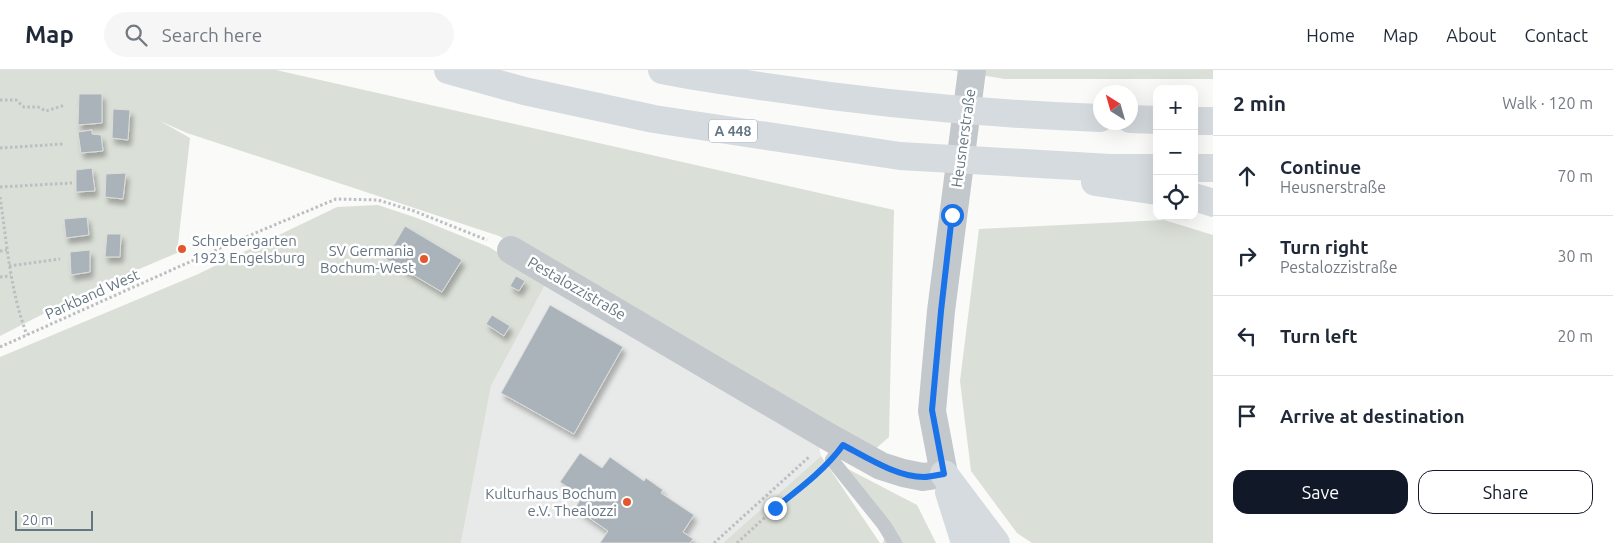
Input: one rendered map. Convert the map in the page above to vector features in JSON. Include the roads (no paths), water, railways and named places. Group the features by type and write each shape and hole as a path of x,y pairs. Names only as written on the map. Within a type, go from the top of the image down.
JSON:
{"highway":[{"name":"A 448","path":"448,70 524,90 654,119 900,156 1110,168 1153,168"},
{"path":"662,70 842,98 1023,115 1093,118"},
{"path":"752,70 842,98"},
{"path":"1138,119 1153,120"},
{"path":"1198,121 1213,121"},
{"path":"945,159 1153,190"},
{"path":"1198,168 1213,168"},
{"path":"1198,198 1213,203"},
{"path":"944,474 965,543"},
{"path":"944,474 996,543"}],"street":[{"name":"Heusnerstraße","path":"944,474 932,410 952,215 972,70"},
{"name":"Pestalozzistraße","path":"511,250 834,447 903,473 923,477 944,474"}],"lane":[{"path":"834,447 895,543"}],"place":[{"name":"Schrebergarten 1923 Engelsburg","path":"182,249"},
{"name":"SV Germania Bochum-West","path":"424,259"},
{"name":"Kulturhaus Bochum e.V. Thealozzi","path":"627,502"}]}
